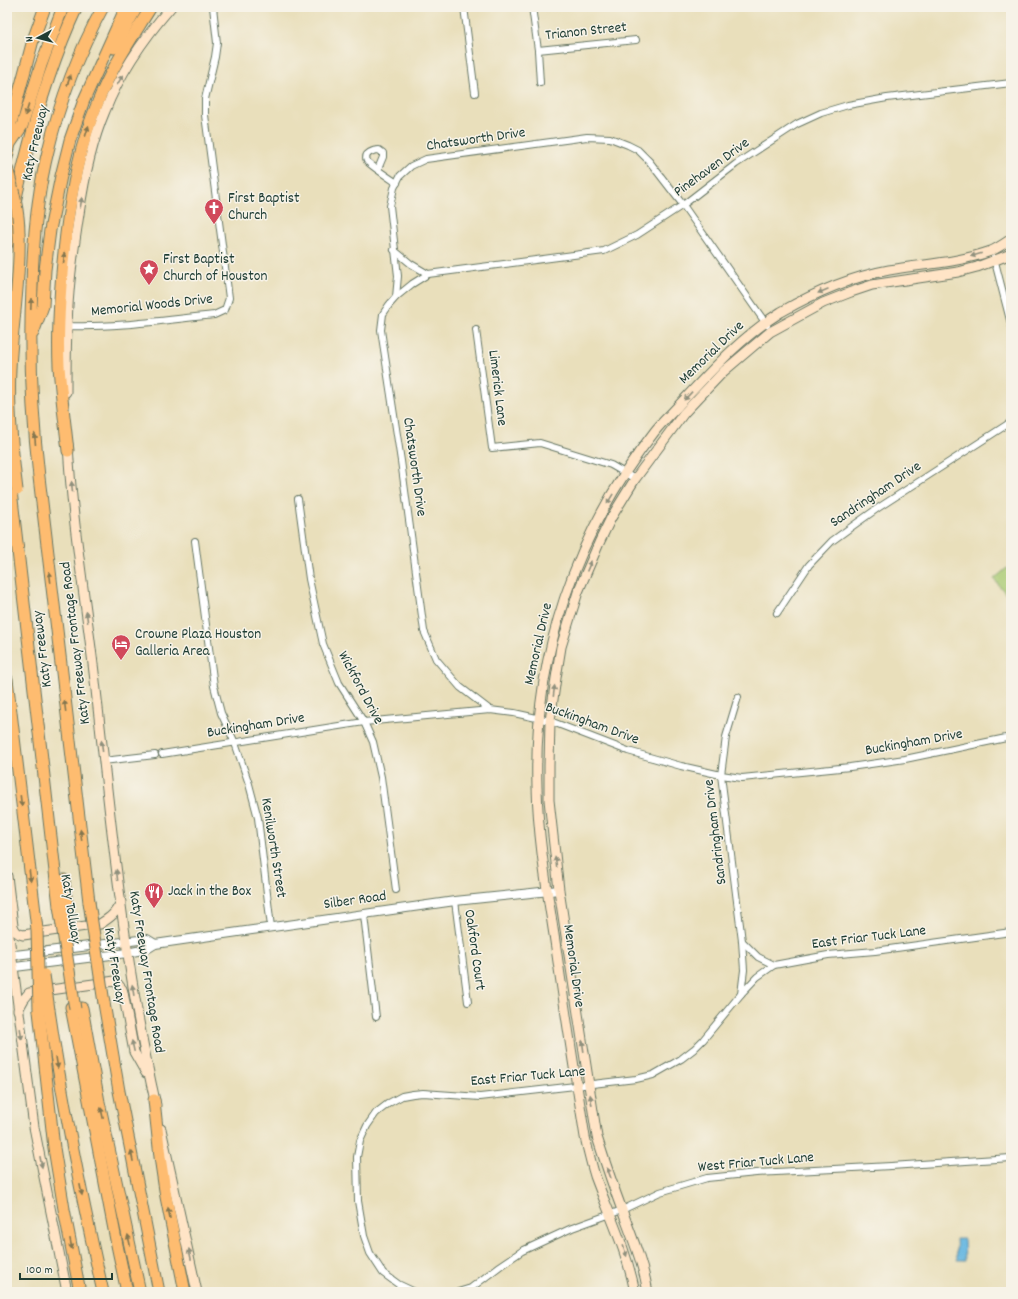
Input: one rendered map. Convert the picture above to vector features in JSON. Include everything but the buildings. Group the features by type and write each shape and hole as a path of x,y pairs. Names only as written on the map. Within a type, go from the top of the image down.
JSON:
{"highway":[{"path":"10,144 11,123 33,40 45,7"},
{"name":"Katy Freeway","path":"7,157 10,144 22,126 41,65 63,7"},
{"path":"7,244 33,127 55,57 77,7"},
{"name":"Katy Freeway","path":"103,7 74,66 61,102 47,152 33,244 30,343 32,406 37,463 89,902 123,1114 159,1292"},
{"path":"30,343 43,306 45,270 50,230 70,140 84,100 126,7"},
{"path":"84,100 137,7"},
{"path":"68,451 59,365 64,253 71,196 81,149 98,101 121,54 151,7"},
{"path":"7,168 16,204 19,234 19,260 10,370 10,420 14,490 60,906 92,1120 127,1292"},
{"path":"7,189 12,214 14,239 7,327"},
{"path":"7,456 14,490"},
{"name":"Katy Tollway","path":"7,526 42,826 60,906"},
{"path":"7,679 37,929 54,1148 80,1292"},
{"path":"76,1008 99,1102 140,1292"},
{"path":"44,1011 88,1227 103,1292"},
{"path":"154,1100 165,1190 185,1292"}],"main road":[{"name":"Katy Freeway Frontage Road","path":"171,7 153,28 131,60 111,96 98,128 91,151 82,196 72,261 67,326 65,397 68,451 75,520 127,953 134,1000 154,1100 197,1292"},
{"name":"Memorial Drive","path":"635,1292 629,1265 590,1159 585,1137 576,1086 542,847 537,787 539,718 543,684 550,647 568,588 590,535 625,473 656,429 710,372 751,334 797,303 822,291 886,271 957,260 993,250 1011,239"},
{"name":"Memorial Drive","path":"648,1292 637,1248 603,1157 598,1137 559,890 549,800 550,721 562,648 578,592 612,518 635,478 684,413 724,371 770,332 823,303 872,285 958,272 995,261 1011,254"},
{"path":"847,282 851,292"},
{"path":"568,588 578,592"},
{"path":"7,876 13,926 15,930 23,935 100,924 109,919 116,912 121,902"},
{"path":"7,921 10,967 18,1010 34,1127 66,1292"},
{"path":"18,1010 29,993 115,982 123,992 134,1052 151,1081"},
{"path":"565,1010 578,1008"}],"street":[{"path":"464,7 474,93"},
{"path":"532,7 538,50 540,83"},
{"name":"Memorial Woods Drive","path":"67,326 81,327 131,324 208,316 225,310 229,298 205,115 206,99 217,43 213,8"},
{"name":"Trianon Street","path":"538,50 636,40"},
{"name":"Pinehaven Drive","path":"396,297 412,284 428,274 604,251 637,235 683,205 736,164 797,124 821,114 848,105 887,98 1011,83"},
{"name":"Chatsworth Drive","path":"490,710 460,687 436,659 424,631 381,330 383,314 388,305 396,297 398,276 390,206 394,188 400,176 411,166 426,159 587,137 610,138 628,145 638,150 649,161 683,205 766,323 770,332"},
{"path":"378,169 397,183"},
{"path":"394,250 411,264 428,274"},
{"path":"993,250 1011,324"},
{"name":"Limerick Lane","path":"476,330 492,448 540,443 611,465 625,473"},
{"name":"Sandringham Drive","path":"777,613 809,564 832,541 872,512 1011,422"},
{"path":"625,473 635,478"},
{"name":"Wickford Drive","path":"298,499 309,579 323,644 339,683 364,722 373,742 381,777 396,890"},
{"name":"Kenilworth Street","path":"195,541 214,686 221,713 234,743 258,818 271,927"},
{"name":"Sandringham Drive","path":"738,697 726,737 721,775 742,941 744,970 741,994"},
{"name":"Buckingham Drive","path":"162,754 364,722 490,710 539,718 628,751 681,766 742,778 850,767 905,759 1011,737"},
{"path":"103,761 155,755"},
{"name":"Silber Road","path":"10,967 127,953 147,949 155,944 455,901 559,890"},
{"name":"Oakford Court","path":"455,901 468,1002"},
{"path":"364,914 376,1017"},
{"name":"East Friar Tuck Lane","path":"415,1292 398,1284 383,1273 370,1253 364,1236 358,1201 357,1157 360,1141 367,1126 376,1113 389,1103 402,1096 423,1093 480,1097 636,1079 653,1074 681,1059 703,1040 757,977 774,964 828,955 875,951 1011,932"},
{"name":"Silber Road","path":"9,956 147,939 155,944"},
{"path":"742,941 758,957 774,964"},
{"name":"West Friar Tuck Lane","path":"458,1292 471,1288 522,1251 572,1228 622,1210 660,1192 707,1178 756,1173 1011,1158"}],"green space":[{"path":"1007,568 1011,573 1011,600 994,579"}],"water":[{"path":"956,1239 964,1239 965,1260 957,1260"}],"place":[{"name":"First Baptist Church","path":"214,225"},
{"name":"First Baptist Church of Houston","path":"149,286"},
{"name":"Crowne Plaza Houston Galleria Area","path":"121,661"},
{"name":"Jack in the Box","path":"154,909"}]}
